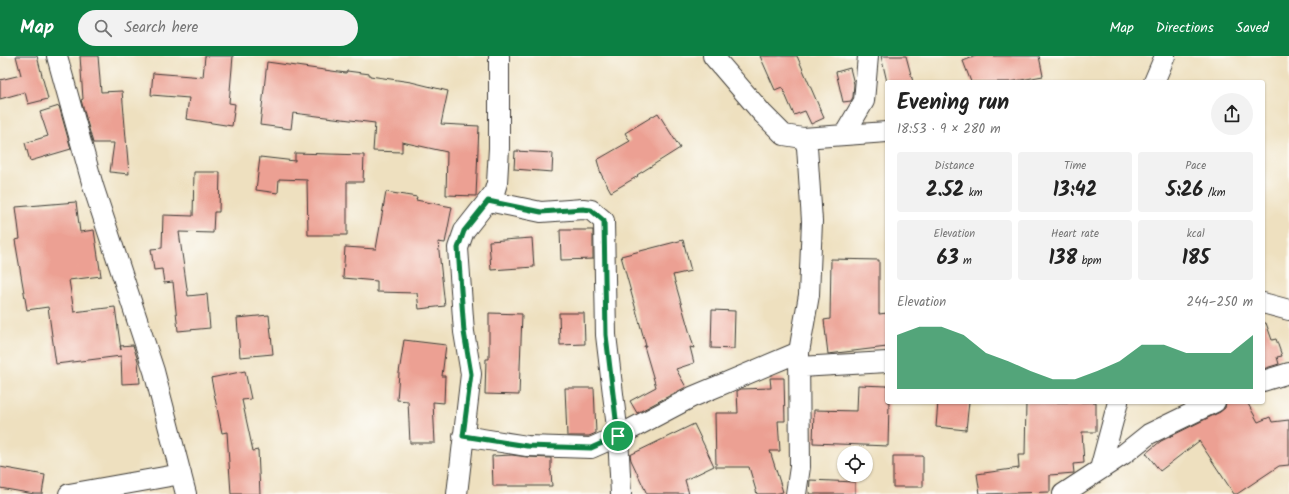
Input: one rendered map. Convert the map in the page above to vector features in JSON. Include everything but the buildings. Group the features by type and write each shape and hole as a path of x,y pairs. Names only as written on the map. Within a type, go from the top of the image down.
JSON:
{"street":[{"path":"57,56 93,186 154,371 186,494"},
{"path":"457,494 471,374 464,332 458,248 464,231 494,193 497,183 499,148 499,56"},
{"path":"713,56 762,113 784,135 803,138 885,132"},
{"path":"844,135 864,101 868,56"},
{"path":"1155,80 1165,56"},
{"path":"796,494 800,467 800,360 809,295 812,221 807,148 803,138"},
{"path":"488,201 541,212 583,209 591,210 604,221 606,335 618,436 621,494"},
{"path":"1265,304 1289,310"},
{"path":"463,436 527,446 591,448 618,436 692,397 800,360 885,362"},
{"path":"1265,380 1289,373"},
{"path":"1100,470 1117,404"},
{"path":"1063,494 1124,454 1149,434 1211,404"},
{"path":"69,494 181,474"}],"route":[{"path":"488,201 541,212 583,209 591,210 604,221 606,335 618,436 591,448 527,446 463,436 471,374 464,332 458,248 464,231 488,201"}]}
